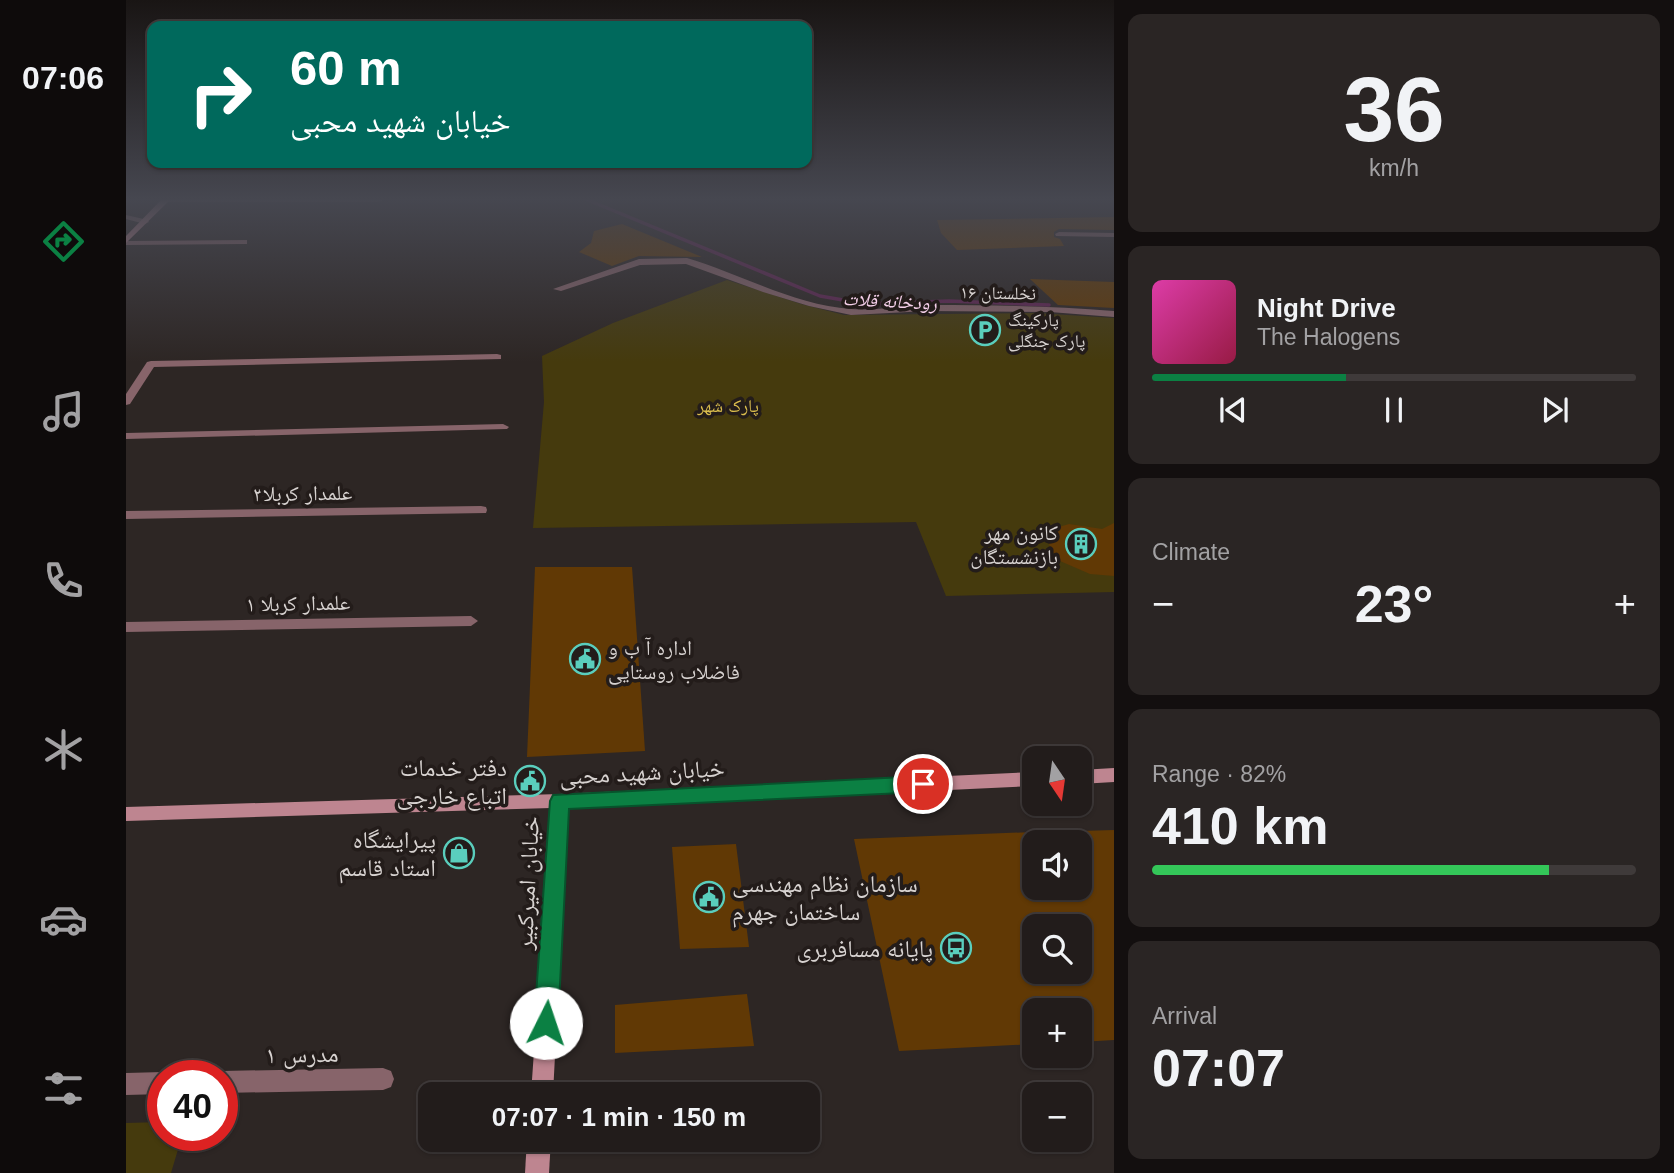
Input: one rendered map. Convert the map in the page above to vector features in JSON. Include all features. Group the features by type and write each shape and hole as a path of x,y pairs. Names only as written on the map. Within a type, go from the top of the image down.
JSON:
{"main road":[{"path":"1092,776 1114,775"},
{"name":"خیابان شهید محبی","path":"126,814 560,801 1022,780"},
{"name":"خیابان امیرکبیر","path":"543,1082 560,801"},
{"path":"537,1173 538,1152"}],"street":[{"name":"نخلستان ۱۶","path":"558,289 639,262 687,261 766,290 851,312 968,308 1050,309 1114,314"},
{"path":"126,402 151,364 497,356"},
{"path":"126,436 503,427"},
{"name":"علمدار کربلا۳","path":"126,515 481,510"},
{"name":"علمدار کربلا ۱","path":"126,627 471,621"},
{"name":"مدرس ۱","path":"238,1082 383,1079"},
{"path":"126,1084 147,1083"}],"green space":[{"name":"پارک شهر","path":"727,280 844,315 1036,313 1114,318 1114,592 946,596 916,522 533,528 544,402 542,356 613,323"},
{"path":"147,1122 147,1151 178,1151 171,1173 126,1173 126,1123"}],"building":[{"path":"581,253 692,253 702,257 639,256 612,266"},
{"path":"1030,279 1114,282 1114,308 1058,305"},
{"name":"کانون مهر بازنشستگان","path":"1114,523 1114,576 1090,574 1060,561 1051,550 1047,537 1052,529 1069,524 1102,529"},
{"name":"اداره آ ب و فاضلاب روستایی","path":"535,567 632,567 645,751 527,757"},
{"name":"پایانه مسافربری","path":"1114,830 1114,1040 1092,1041 1092,998 1022,998 1022,1045 899,1051 854,839 1022,832 1022,900 1092,900 1092,831"},
{"name":"سازمان نظام مهندسی ساختمان جهرم","path":"736,844 749,947 680,949 672,847"},
{"path":"747,994 754,1046 615,1053 615,1005"}],"waterway":[{"name":"رودخانه قلات","path":"715,253 820,296 866,304 949,301 1049,305"}],"place":[{"name":"پارکینگ پارک جنگلی","path":"985,330"},
{"name":"کانون مهر بازنشستگان","path":"1081,544"},
{"name":"اداره آ ب و فاضلاب روستایی","path":"585,659"},
{"name":"دفتر خدمات اتباع خارجی","path":"530,781"},
{"name":"پیرایشگاه استاد قاسم","path":"459,853"},
{"name":"سازمان نظام مهندسی ساختمان جهرم","path":"709,897"},
{"name":"پایانه مسافربری","path":"956,948"}],"route":[{"path":"546,1023 560,801 923,784"}]}
